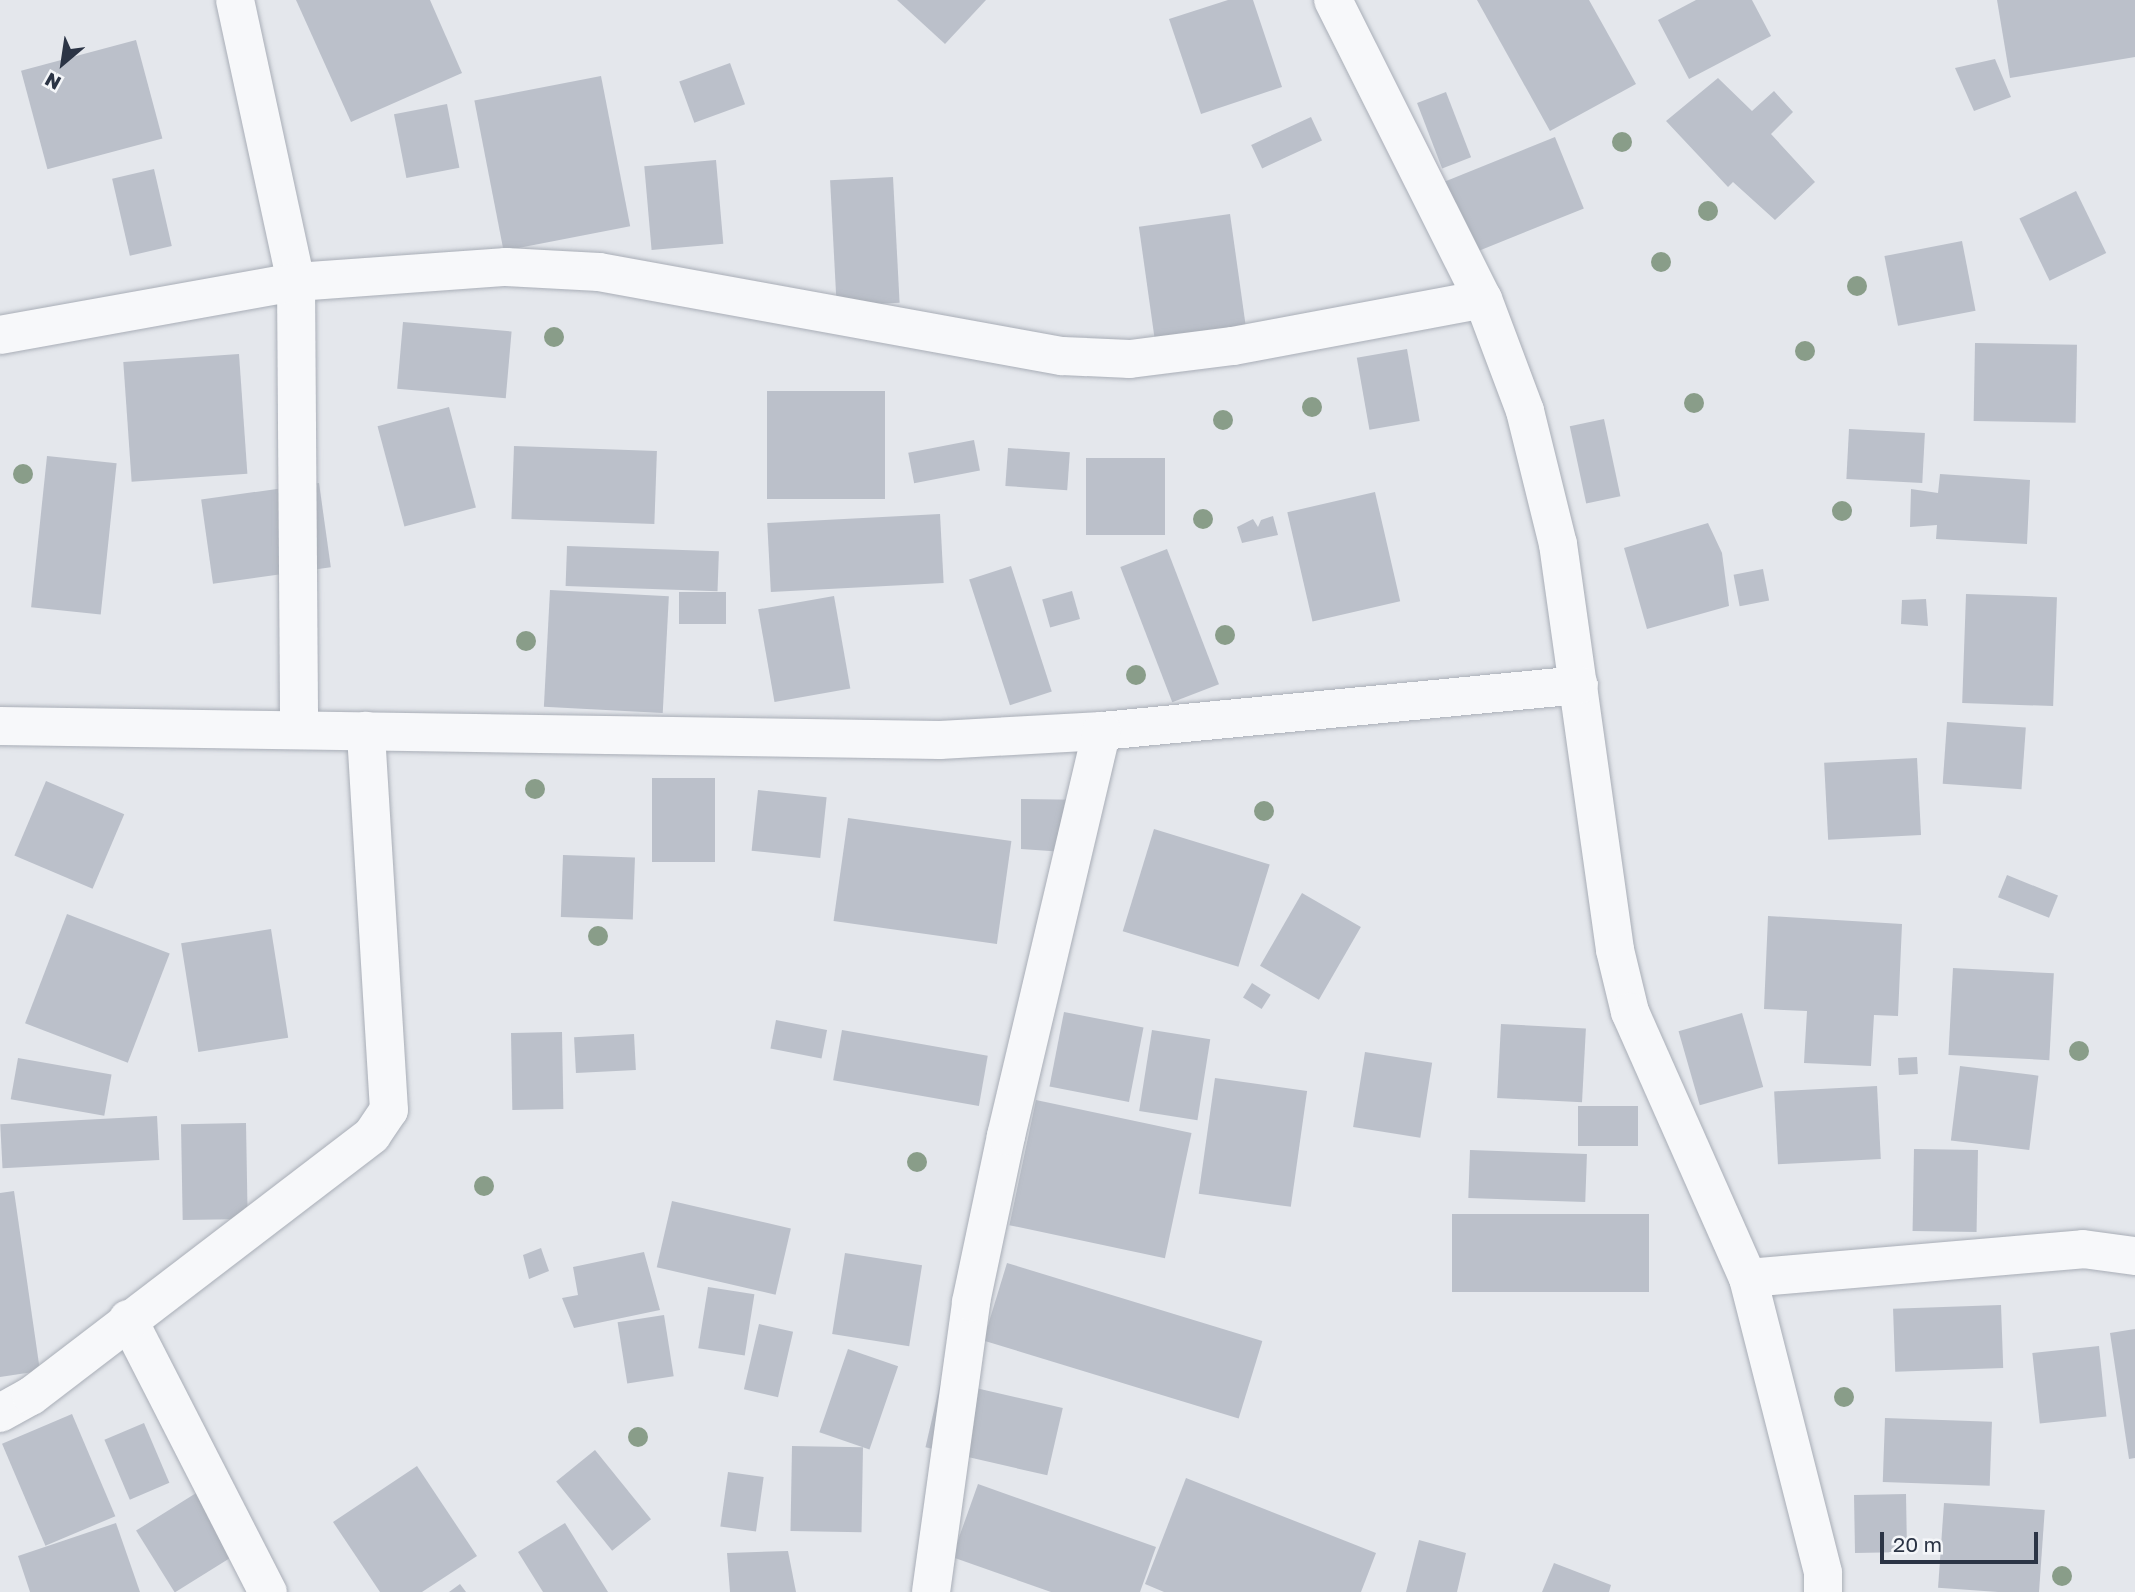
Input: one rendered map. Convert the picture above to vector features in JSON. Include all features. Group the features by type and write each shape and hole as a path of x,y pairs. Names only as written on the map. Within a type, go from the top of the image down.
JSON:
{"street":[{"path":"235,0 296,282 299,730"},
{"path":"1333,0 1483,299 1525,411 1558,544 1615,950 1630,1012 1748,1278 1823,1573 1823,1592"},
{"path":"0,335 296,282 506,267 599,272 1062,356 1130,359 1233,346 1483,299"},
{"path":"0,726 940,740 1102,731 1579,685"},
{"path":"0,1413 31,1396 128,1319 372,1135 389,1111 366,731"},
{"path":"931,1592 971,1302 1006,1136 1102,731"},
{"path":"1748,1278 2083,1249 2135,1256"},
{"path":"128,1319 268,1592"}],"building":[{"path":"296,0 430,0 462,73 351,122"},
{"path":"897,0 986,0 945,44"},
{"path":"1228,0 1253,0 1282,87 1201,114 1169,19"},
{"path":"1477,0 1589,0 1636,84 1550,131"},
{"path":"1696,0 1752,0 1771,36 1689,79 1658,20"},
{"path":"1997,0 2135,0 2135,57 2010,78"},
{"path":"136,40 162,139 47,169 21,71"},
{"path":"1995,59 2011,97 1974,111 1955,68"},
{"path":"730,63 745,104 694,123 679,81"},
{"path":"601,76 630,226 504,251 474,101"},
{"path":"1718,78 1752,111 1774,91 1793,112 1771,134 1815,182 1775,220 1733,182 1728,187 1666,121"},
{"path":"1446,92 1471,157 1442,168 1417,103"},
{"path":"447,104 459,168 406,178 394,114"},
{"path":"1311,117 1322,141 1262,168 1251,145"},
{"path":"1555,137 1584,208 1460,259 1431,187"},
{"path":"716,160 723,244 652,250 644,166"},
{"path":"154,169 172,246 130,256 112,179"},
{"path":"893,177 900,303 837,306 830,180"},
{"path":"2076,191 2106,253 2050,281 2019,219"},
{"path":"1230,214 1247,336 1156,349 1139,227"},
{"path":"1962,241 1976,311 1898,326 1884,256"},
{"path":"403,322 512,331 506,398 397,389"},
{"path":"1975,343 2077,345 2076,423 1974,421"},
{"path":"1407,349 1420,421 1369,430 1357,358"},
{"path":"239,354 247,474 132,482 123,362"},
{"path":"767,391 885,391 885,499 767,499"},
{"path":"449,407 476,507 404,527 378,426"},
{"path":"1604,419 1620,496 1586,504 1570,426"},
{"path":"1849,429 1925,433 1922,483 1846,479"},
{"path":"974,440 980,470 914,483 908,453"},
{"path":"514,446 657,451 654,524 511,519"},
{"path":"1008,448 1070,452 1067,490 1005,486"},
{"path":"47,456 117,463 101,614 31,607"},
{"path":"1086,458 1165,458 1165,535 1086,535"},
{"path":"1940,474 2030,480 2027,544 1936,539 1937,525 1910,527 1911,489 1938,493"},
{"path":"319,483 331,567 213,584 201,500"},
{"path":"1375,492 1400,601 1313,621 1287,512"},
{"path":"940,514 944,583 771,592 767,523"},
{"path":"1273,516 1278,535 1242,543 1237,527 1253,519 1258,527 1261,520"},
{"path":"1708,523 1722,553 1729,606 1647,629 1624,548"},
{"path":"567,546 719,551 718,591 566,586"},
{"path":"1167,549 1219,684 1172,702 1120,567"},
{"path":"1011,566 1052,692 1010,705 969,580"},
{"path":"1763,569 1769,600 1740,606 1734,575"},
{"path":"550,590 669,596 663,713 544,707"},
{"path":"1072,591 1080,619 1050,627 1042,600"},
{"path":"679,592 726,592 726,624 679,624"},
{"path":"1966,594 2057,597 2053,706 1962,703"},
{"path":"834,596 850,689 774,702 758,609"},
{"path":"1926,599 1928,626 1901,624 1902,600"},
{"path":"1947,722 2026,728 2021,789 1943,784"},
{"path":"1917,758 1921,835 1828,840 1824,763"},
{"path":"652,778 715,778 715,862 652,862"},
{"path":"46,781 124,814 93,889 14,856"},
{"path":"758,790 827,797 820,858 752,851"},
{"path":"1021,799 1094,800 1079,853 1021,849"},
{"path":"848,818 1011,841 997,944 834,921"},
{"path":"1154,829 1270,864 1238,967 1123,931"},
{"path":"563,855 635,858 633,919 561,917"},
{"path":"2007,875 2058,896 2049,918 1998,897"},
{"path":"1302,893 1361,927 1319,1000 1260,966"},
{"path":"67,914 170,953 128,1063 25,1023"},
{"path":"1768,916 1902,924 1898,1016 1874,1015 1871,1066 1804,1063 1807,1011 1764,1009"},
{"path":"271,929 288,1038 198,1052 181,943"},
{"path":"1953,968 2054,973 2049,1060 1948,1055"},
{"path":"1252,983 1271,995 1262,1009 1243,997"},
{"path":"1064,1012 1144,1027 1129,1102 1049,1087"},
{"path":"1742,1013 1763,1087 1700,1105 1679,1031"},
{"path":"776,1020 827,1030 822,1058 770,1048"},
{"path":"1501,1024 1586,1028 1582,1102 1497,1098"},
{"path":"842,1030 988,1056 979,1106 833,1080"},
{"path":"1152,1030 1210,1039 1197,1120 1139,1111"},
{"path":"562,1032 563,1109 512,1110 511,1033"},
{"path":"634,1034 636,1070 576,1073 574,1037"},
{"path":"1365,1052 1432,1063 1420,1138 1353,1127"},
{"path":"1917,1057 1918,1074 1899,1075 1898,1058"},
{"path":"18,1058 112,1074 104,1116 11,1099"},
{"path":"1960,1066 2038,1076 2029,1150 1951,1140"},
{"path":"1215,1078 1307,1091 1291,1207 1199,1194"},
{"path":"1877,1086 1881,1159 1778,1164 1774,1091"},
{"path":"1036,1100 1192,1133 1165,1258 1009,1225"},
{"path":"1578,1106 1638,1106 1638,1146 1578,1146"},
{"path":"157,1116 159,1160 3,1168 0,1124"},
{"path":"246,1123 248,1219 183,1220 181,1124"},
{"path":"1914,1149 1978,1150 1977,1232 1913,1231"},
{"path":"1470,1150 1587,1154 1585,1202 1468,1198"},
{"path":"14,1191 40,1371 0,1377 0,1193"},
{"path":"672,1201 791,1228 776,1295 657,1267"},
{"path":"1452,1214 1649,1214 1649,1292 1452,1292"},
{"path":"541,1248 549,1271 529,1279 523,1255"},
{"path":"644,1252 660,1310 574,1328 562,1298 578,1295 573,1267"},
{"path":"845,1253 922,1265 909,1346 832,1334"},
{"path":"1007,1263 1262,1341 1239,1419 983,1340"},
{"path":"708,1287 754,1294 745,1356 698,1348"},
{"path":"2001,1305 2003,1368 1895,1372 1893,1309"},
{"path":"664,1315 674,1376 627,1384 618,1322"},
{"path":"759,1324 793,1332 778,1397 744,1389"},
{"path":"2135,1329 2135,1458 2129,1459 2110,1333"},
{"path":"2099,1346 2106,1417 2040,1424 2032,1353"},
{"path":"848,1349 898,1366 869,1449 819,1432"},
{"path":"941,1380 1063,1408 1047,1475 925,1447"},
{"path":"72,1414 115,1516 45,1546 2,1444"},
{"path":"1885,1418 1992,1422 1990,1486 1883,1482"},
{"path":"144,1423 169,1483 130,1500 104,1440"},
{"path":"792,1446 863,1447 862,1532 791,1531"},
{"path":"595,1450 651,1519 612,1551 556,1481"},
{"path":"417,1466 477,1556 422,1592 380,1592 333,1522"},
{"path":"728,1472 764,1477 756,1531 720,1526"},
{"path":"1186,1478 1376,1553 1361,1592 1164,1592 1145,1584"},
{"path":"978,1484 1156,1547 1140,1592 1051,1592 952,1557"},
{"path":"209,1485 248,1547 174,1592 136,1531"},
{"path":"1906,1494 1907,1552 1855,1553 1854,1495"},
{"path":"1944,1503 2045,1510 2039,1592 1938,1588"},
{"path":"116,1523 140,1592 30,1592 18,1556"},
{"path":"565,1523 608,1592 543,1592 518,1552"},
{"path":"1419,1540 1466,1553 1457,1592 1406,1592"},
{"path":"788,1551 796,1592 730,1592 727,1553"},
{"path":"1554,1563 1611,1585 1609,1592 1542,1592"},
{"path":"460,1584 466,1592 449,1592"}]}
